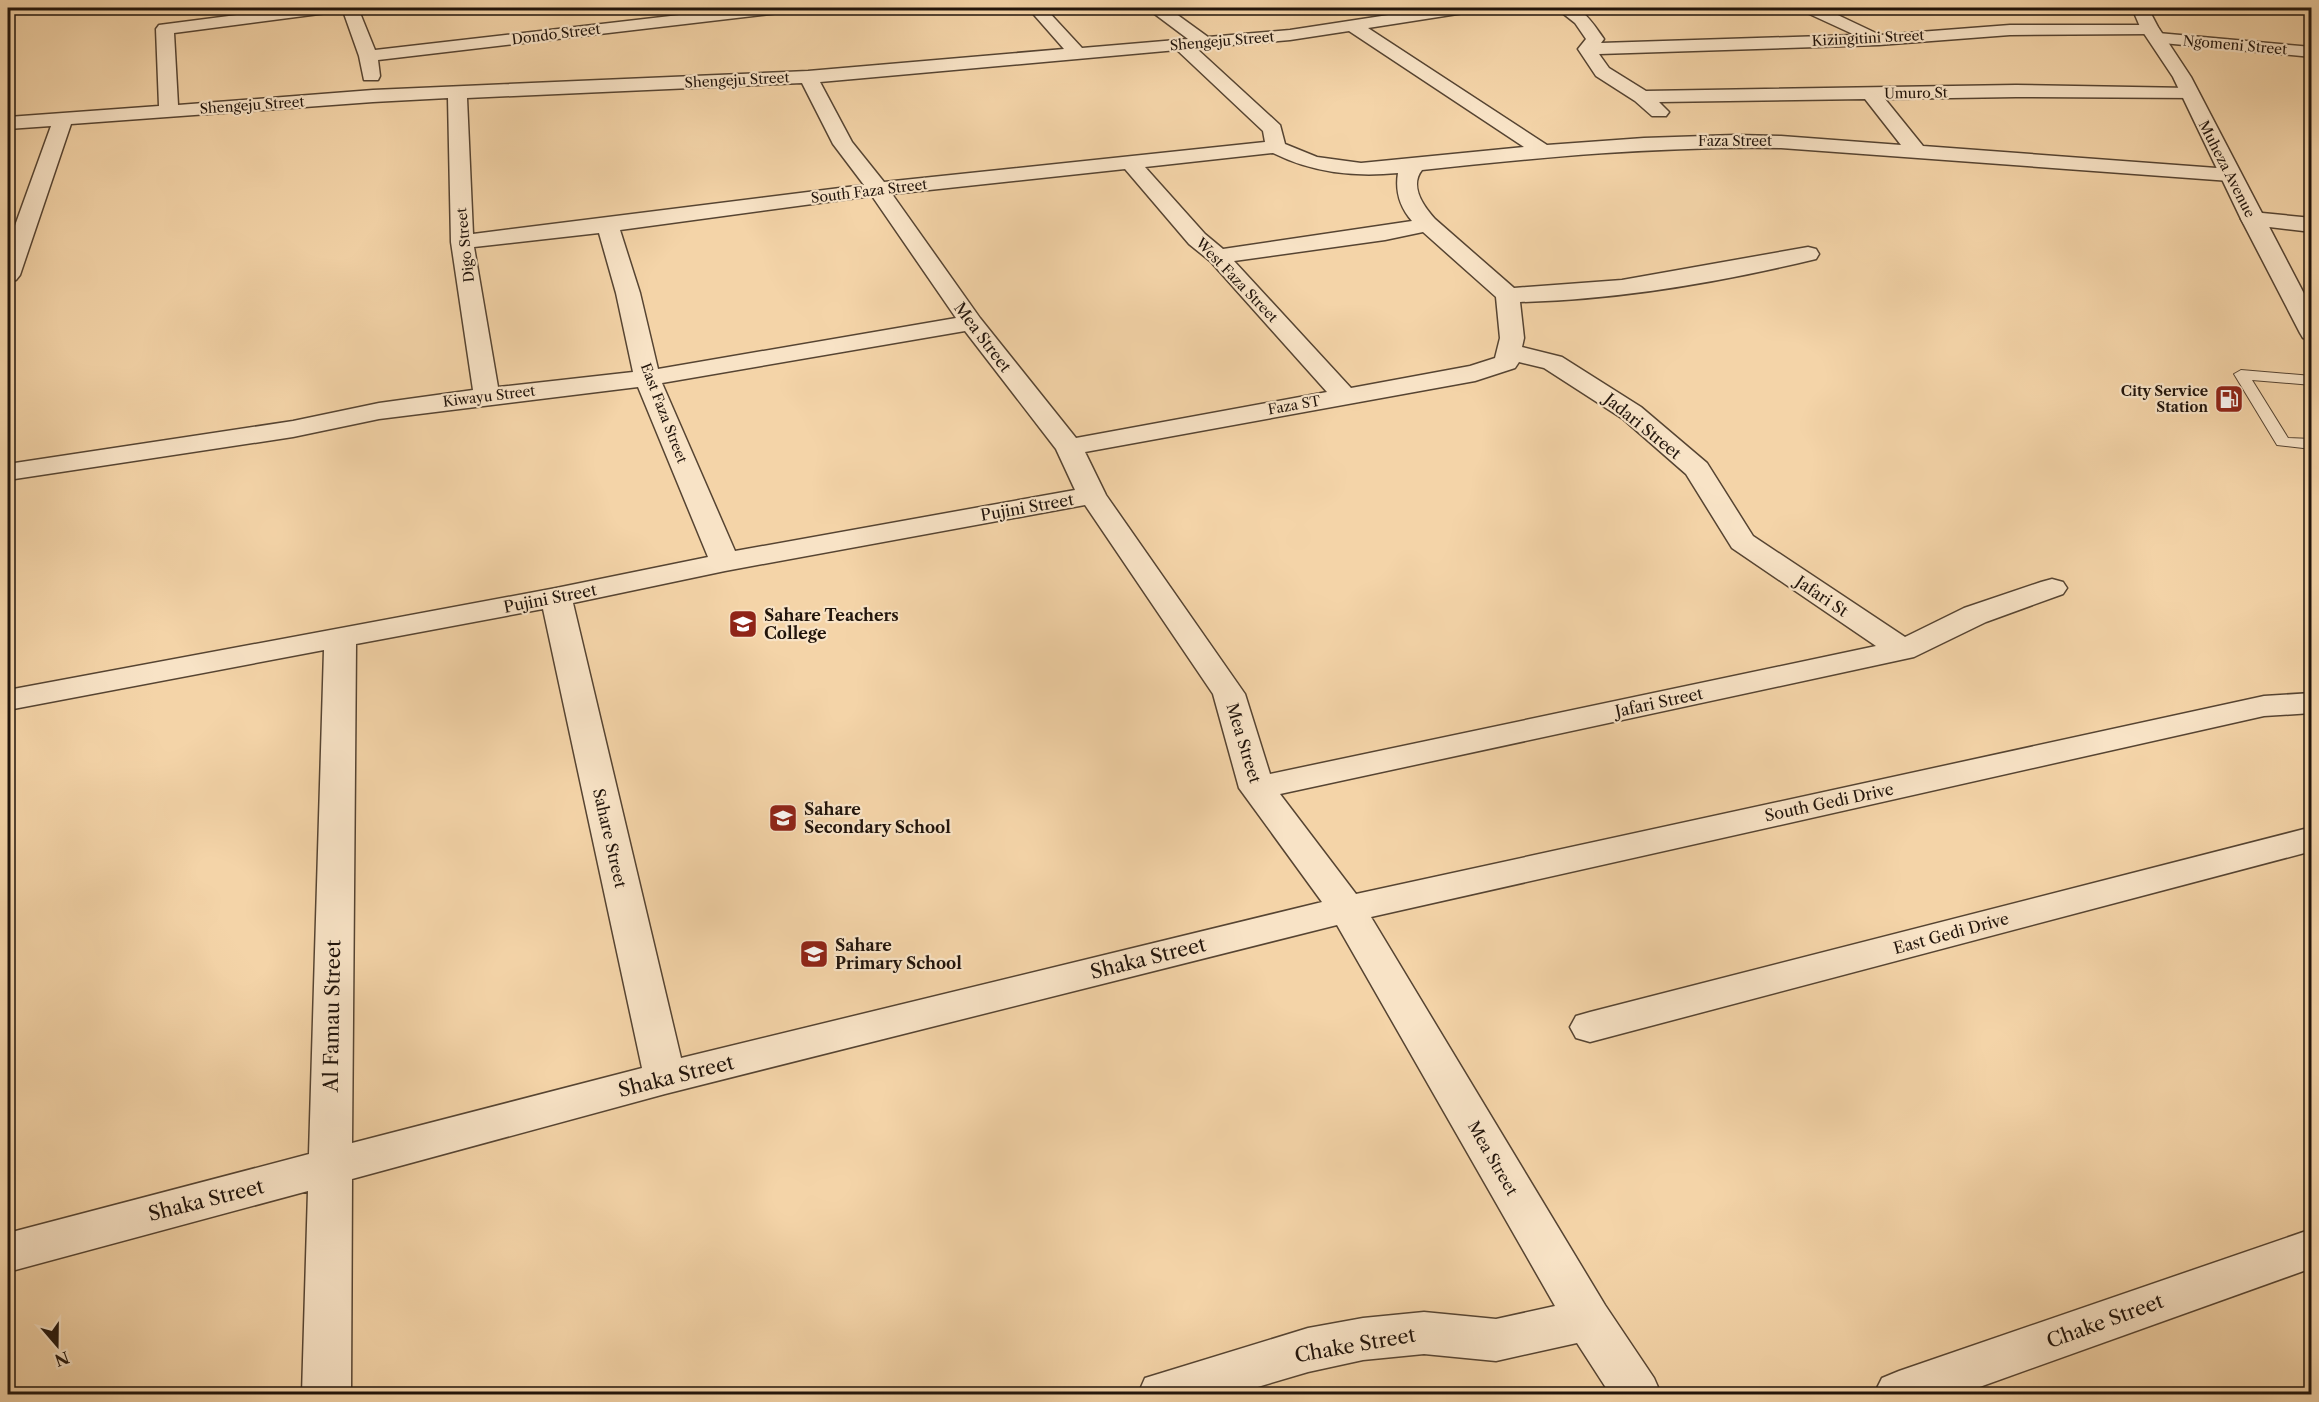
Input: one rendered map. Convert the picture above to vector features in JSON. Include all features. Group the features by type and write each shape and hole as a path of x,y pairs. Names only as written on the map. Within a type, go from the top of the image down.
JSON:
{"street":[{"path":"169,111 165,29 174,8"},
{"path":"165,29 285,10 327,8"},
{"path":"350,8 368,56 373,96"},
{"name":"Dondo Street","path":"368,56 779,8"},
{"path":"1036,8 1077,53"},
{"path":"1158,8 1205,43"},
{"name":"Shengeju Street","path":"8,123 373,96 808,77 1290,35 1464,8"},
{"path":"1564,8 1581,19 1595,39 1587,49 1602,72 1642,97 1692,141"},
{"path":"1811,8 1879,40"},
{"name":"Muheza Avenue","path":"2140,8 2190,94 2312,333"},
{"path":"1352,25 1543,151"},
{"name":"Kizingitini Street","path":"1587,49 1879,40 2010,30 2154,33"},
{"name":"Ngomeni Street","path":"2154,33 2312,52"},
{"path":"1183,45 1273,129 1276,147"},
{"name":"Mea Street","path":"808,77 843,144 878,189 971,323 1069,447 1092,495 1229,694 1257,788 1347,909 1588,1320 1637,1395"},
{"name":"Umuro St","path":"1642,97 2016,91 2190,94"},
{"name":"Digo Street","path":"457,94 462,242 487,396"},
{"path":"1871,94 1918,153"},
{"path":"9,266 63,118"},
{"name":"Faza Street","path":"1276,147 1299,160 1339,169 1391,168 1543,151 1692,141 1781,142 2230,176"},
{"name":"South Faza Street","path":"462,242 878,189 1276,147"},
{"name":"West Faza Street","path":"1131,163 1197,239 1218,256 1344,396"},
{"path":"1416,165 1408,174 1407,188 1413,208 1427,224 1508,295 1512,322 1510,352"},
{"path":"2252,219 2312,225"},
{"path":"1218,256 1385,233 1427,224"},
{"name":"East Faza Street","path":"608,225 628,293 647,378 725,562"},
{"path":"1508,295 1562,294 1654,284 1808,254"},
{"name":"Kiwayu Street","path":"8,472 293,429 379,411 647,378 971,323"},
{"name":"Faza ST","path":"1069,447 1475,373 1506,363 1510,352"},
{"name":"Jadari Street","path":"1510,352 1553,362 1632,413 1697,469 1742,542"},
{"name":"Pujini Street","path":"8,700 556,597 725,562 1092,495"},
{"name":"Jafari St","path":"1742,542 1903,650"},
{"name":"Jafari Street","path":"1257,788 1903,650 1975,615 2052,588"},
{"name":"Sahare Street","path":"556,597 664,1078"},
{"name":"Al Famau Street","path":"326,1395 340,638"},
{"name":"South Gedi Drive","path":"1347,909 2264,706 2312,703"},
{"name":"East Gedi Drive","path":"1590,1027 2312,839"},
{"name":"Shaka Street","path":"8,1251 329,1169 664,1078 1347,909"},
{"name":"Chake Street","path":"1899,1395 2312,1248"},
{"name":"Chake Street","path":"1162,1395 1308,1350 1363,1339 1424,1333 1496,1340 1588,1320"}],"lane":[{"path":"2312,381 2241,374 2283,442 2312,444"}],"place":[{"name":"City Service Station","path":"2229,399"},
{"name":"Sahare Teachers College","path":"743,624"},
{"name":"Sahare Secondary School","path":"783,818"},
{"name":"Sahare Primary School","path":"814,954"}]}
